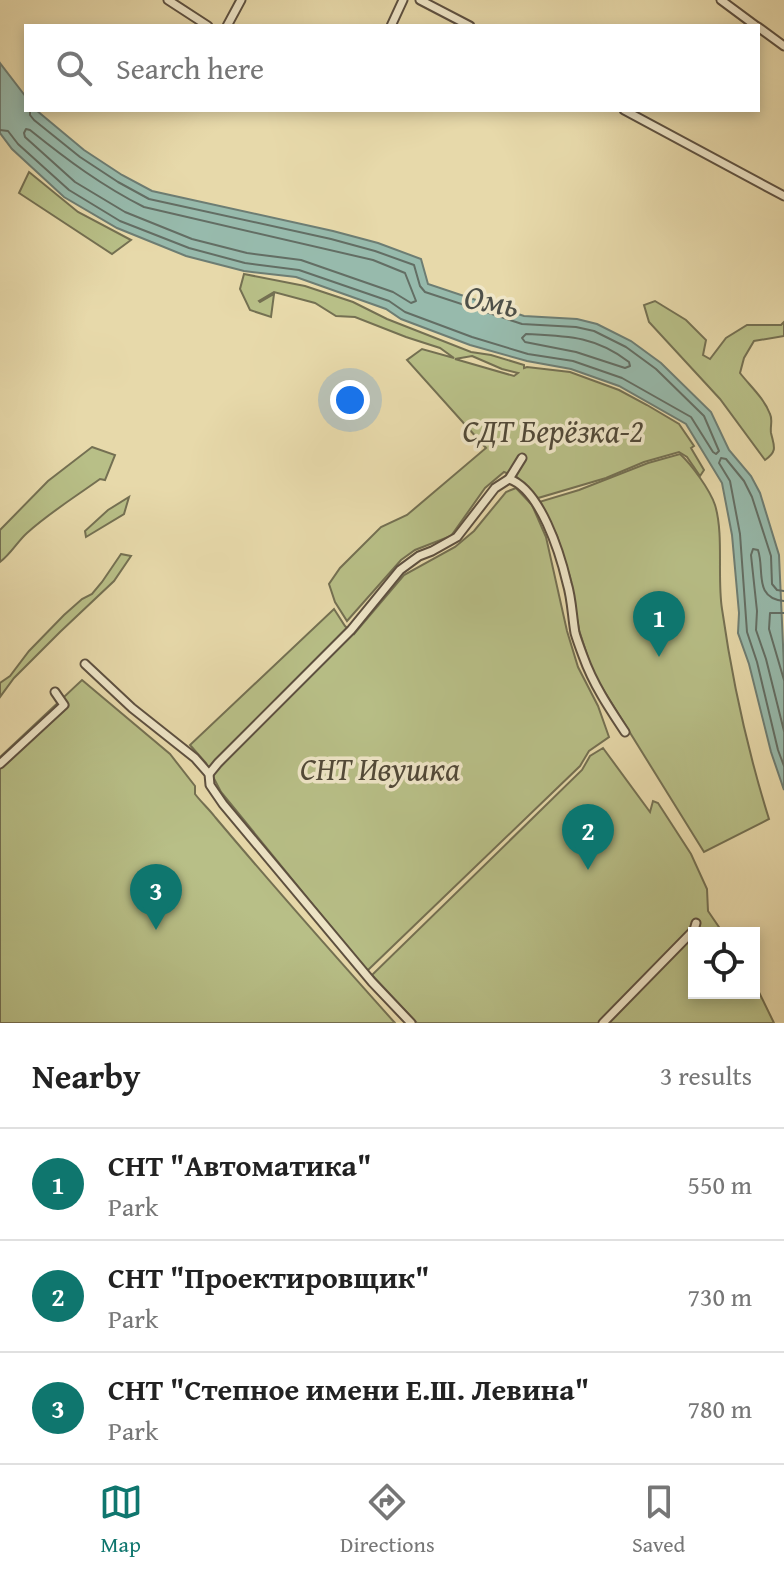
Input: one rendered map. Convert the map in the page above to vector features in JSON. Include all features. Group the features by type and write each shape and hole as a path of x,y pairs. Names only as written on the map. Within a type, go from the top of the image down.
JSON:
{"street":[{"path":"168,0 205,24"},
{"path":"228,24 241,0"},
{"path":"392,24 403,0"},
{"path":"420,0 466,24"},
{"path":"721,0 753,24"},
{"path":"760,29 784,46"},
{"path":"628,112 784,196"},
{"path":"209,774 351,630 400,570 419,556 457,537 495,488 509,479 522,458"},
{"path":"509,479 517,481 535,501 554,541 568,585 575,634 584,660 625,732"},
{"path":"85,664 132,708 195,758 209,774 210,785 223,804 372,982 411,1023"},
{"path":"0,764 64,705 55,692"},
{"path":"603,1023 694,930 696,923"}],"green space":[{"path":"29,172 78,212 131,240 112,254 19,193"},
{"name":"СДТ Берёзка-2","path":"244,274 305,286 353,302 471,352 491,355 524,365 524,368 570,372 619,390 679,424 694,446 691,448 704,470 700,476 687,457 679,452 538,498 517,477 504,472 485,488 451,536 415,550 401,560 347,621 335,602 329,584 340,568 381,527 407,515 486,448 407,360 422,349 454,358 440,348 355,317 336,316 315,303 274,292 259,301 274,294 271,317 250,310 240,289","holes":["472,356 518,373 514,376 455,359"]},
{"path":"655,301 686,320 706,340 703,355 710,359 726,338 747,325 781,325 784,322 784,336 754,341 740,373 761,397 771,416 774,448 765,460 720,399 649,322 644,305"},
{"path":"92,447 115,455 105,480 100,479 44,519 0,562 0,530 48,481"},
{"path":"680,454 709,492 718,517 721,597 726,635 748,742 769,819 704,852 593,673 579,630 570,577 557,536 539,502"},
{"name":"СНТ Ивушка","path":"516,488 532,505 546,537 578,667 598,706 609,737 589,751 580,766 367,971 221,792 206,763 190,745 334,609 354,634 404,575 455,547 474,531 506,492"},
{"path":"129,497 124,514 86,537 85,531 108,510"},
{"path":"121,554 131,556 114,581 14,678 0,697 0,683 10,676 64,615 92,594"},
{"path":"82,680 170,754 195,786 197,797 395,1023 0,1023 0,757"},
{"path":"603,748 650,812 653,801 658,803 691,854 707,889 708,911 719,927 688,927 688,999 760,999 760,994 774,1023 417,1023 372,975 582,770 590,756"}],"water":[{"path":"0,63 24,94 24,112 38,112 84,150 152,191 378,243 421,259 428,284 524,316 577,319 597,324 631,341 661,363 711,412 729,450 751,476 760,493 779,555 784,667 784,790 738,633 732,535 722,483 686,424 619,386 571,369 470,345 401,319 386,309 296,277 244,271 186,256 117,228 64,197 12,149 0,133"}],"place":[{"name":"СНТ \"Автоматика\"","path":"659,657"},
{"name":"СНТ \"Проектировщик\"","path":"588,870"},
{"name":"СНТ \"Степное имени Е.Ш. Левина\"","path":"156,930"}],"water label":[{"name":"Омь","path":"492,300"}]}
